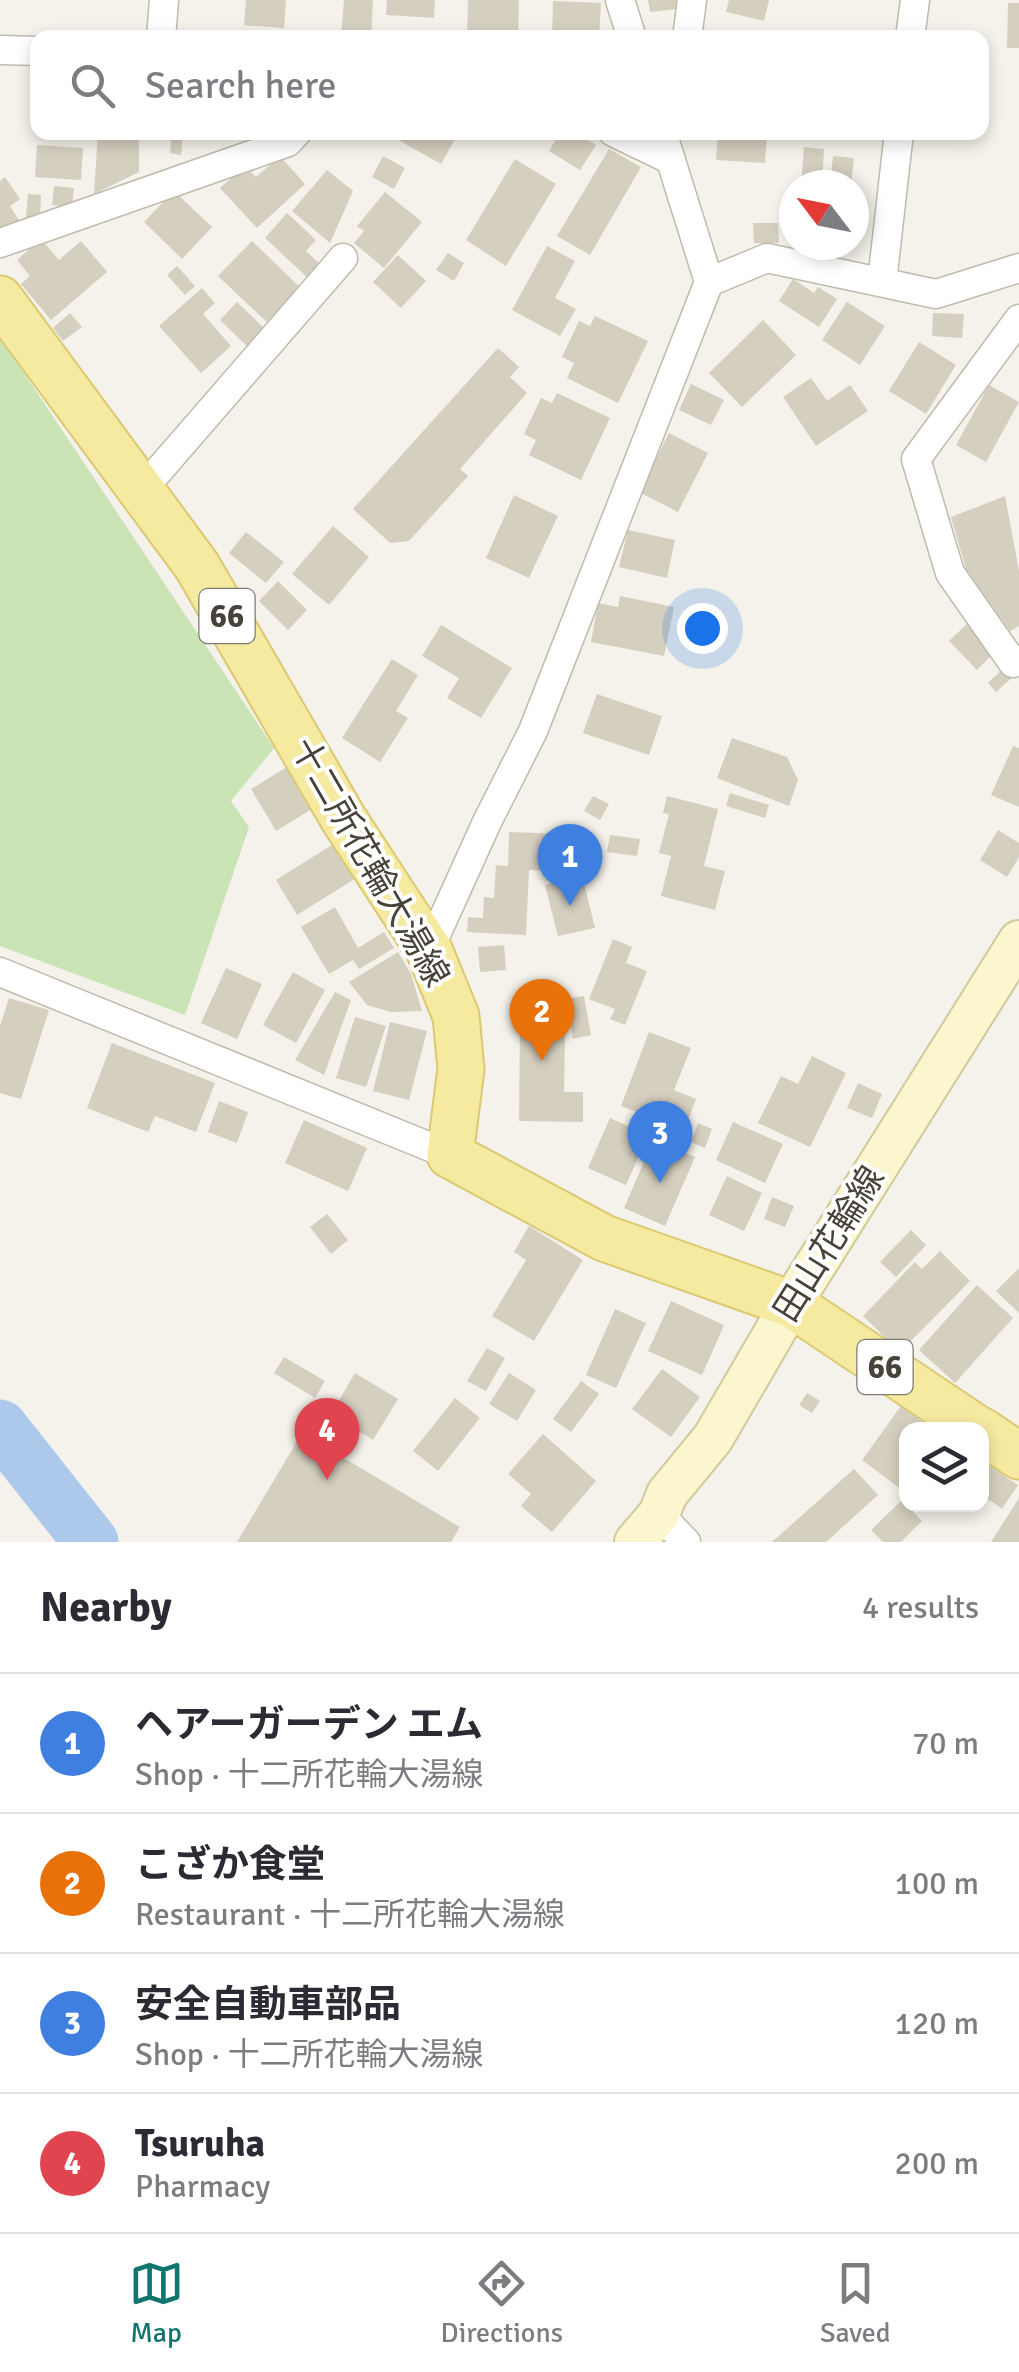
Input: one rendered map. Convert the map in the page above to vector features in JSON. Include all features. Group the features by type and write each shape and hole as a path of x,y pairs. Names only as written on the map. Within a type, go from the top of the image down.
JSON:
{"main road":[{"name":"十二所花輪大湯線","path":"0,299 197,566 343,818 430,950 456,1016 461,1069 450,1155"},
{"name":"田山花輪線","path":"660,1533 668,1494 713,1438 791,1304 1019,942"},
{"name":"66","path":"450,1155 604,1238 791,1304 968,1422"},
{"name":"66","path":"989,1436 1019,1456"}],"street":[{"path":"162,30 164,0"},
{"path":"620,0 629,30"},
{"path":"688,30 692,0"},
{"path":"911,30 915,0"},
{"path":"0,50 30,51"},
{"path":"0,244 290,140"},
{"path":"430,950 533,731 709,282 673,146 648,140"},
{"path":"882,282 899,140"},
{"path":"141,491 342,258"},
{"path":"709,282 767,258 936,294 1019,268"},
{"path":"1019,318 916,459 950,573 1012,663 1019,660"},
{"path":"0,972 450,1155"}],"green space":[{"path":"0,337 274,748 231,801 249,827 185,1015 0,946"}],"building":[{"path":"246,0 286,0 284,28 244,25"},
{"path":"344,0 373,0 371,30 342,30"},
{"path":"387,0 435,0 434,18 386,15"},
{"path":"468,0 519,0 518,30 467,30"},
{"path":"648,0 676,0 677,9 650,12"},
{"path":"729,0 769,0 764,21 726,12"},
{"path":"553,1 601,3 599,30 552,30"},
{"path":"1008,3 1019,3 1019,48 1007,48"},
{"path":"97,140 139,140 139,172 94,194"},
{"path":"171,140 182,140 181,155 170,153"},
{"path":"401,140 454,140 441,164"},
{"path":"555,140 588,140 596,145 580,170 549,151"},
{"path":"717,140 766,140 765,163 716,160"},
{"path":"37,145 83,148 81,180 35,177"},
{"path":"804,147 824,149 823,170 802,170"},
{"path":"609,149 641,167 590,255 557,236"},
{"path":"280,156 305,184 257,228 220,188 245,166 256,177"},
{"path":"383,156 405,168 394,189 372,177"},
{"path":"833,156 854,158 853,170 832,170"},
{"path":"515,159 556,184 506,266 466,240"},
{"path":"327,170 353,191 330,243 292,211"},
{"path":"5,177 20,199 10,206 20,222 0,236 0,181"},
{"path":"54,186 74,188 72,208 52,205"},
{"path":"174,191 212,227 182,259 144,222"},
{"path":"385,192 422,222 384,268 354,243 364,231 357,226"},
{"path":"28,194 41,195 40,217 26,217"},
{"path":"287,213 316,240 306,251 322,266 310,280 265,238"},
{"path":"753,223 778,223 779,243 754,243"},
{"path":"41,239 59,260 81,241 107,272 51,320 21,284 30,276 17,260"},
{"path":"252,241 305,292 272,327 218,276"},
{"path":"547,246 575,261 555,298 576,309 560,336 512,310"},
{"path":"448,253 464,263 454,281 436,270"},
{"path":"398,255 426,281 401,308 373,282"},
{"path":"177,266 195,286 185,295 167,275"},
{"path":"793,279 814,293 818,287 837,299 819,327 779,301"},
{"path":"202,288 215,303 203,314 231,346 201,373 159,326"},
{"path":"237,302 265,329 248,347 220,320"},
{"path":"847,302 885,326 860,365 822,340"},
{"path":"70,313 82,327 63,341 53,328"},
{"path":"933,313 964,314 962,338 932,336"},
{"path":"595,316 648,341 618,403 567,378 574,363 562,357 579,321 590,326"},
{"path":"763,320 796,355 742,407 709,373"},
{"path":"919,342 956,365 926,414 889,391"},
{"path":"498,348 519,367 510,377 527,393 460,469 468,476 409,541 390,543 353,509"},
{"path":"811,378 827,401 850,385 868,411 816,446 783,397"},
{"path":"691,384 724,400 711,425 679,410"},
{"path":"989,385 1019,402 986,462 956,445"},
{"path":"557,393 610,418 581,480 529,455 536,440 524,434 541,398 552,403"},
{"path":"669,433 708,453 678,512 639,492"},
{"path":"514,495 558,516 529,578 486,558"},
{"path":"1005,496 1019,571 1019,626 1010,631 966,569 951,517"},
{"path":"333,526 369,557 329,605 292,574"},
{"path":"628,530 675,540 667,578 619,567"},
{"path":"246,532 284,562 266,583 229,553"},
{"path":"278,581 307,610 288,630 259,601"},
{"path":"620,596 674,607 664,656 591,642 598,603 618,607"},
{"path":"969,622 996,651 977,670 949,641"},
{"path":"441,625 512,668 481,718 447,698 459,678 422,656"},
{"path":"392,659 418,675 396,711 408,718 380,762 342,738"},
{"path":"1005,667 1014,676 996,692 988,683"},
{"path":"597,694 662,716 649,755 583,733"},
{"path":"732,738 787,757 798,780 789,806 717,778"},
{"path":"1013,746 1019,748 1019,807 991,795"},
{"path":"290,765 315,807 276,831 251,789"},
{"path":"730,793 769,805 765,818 726,806"},
{"path":"593,796 609,804 600,820 584,811"},
{"path":"667,796 718,809 704,866 725,871 715,910 661,896 671,856 659,853 669,814 663,813"},
{"path":"998,830 1019,843 1019,857 1007,877 980,860"},
{"path":"509,832 563,834 562,847 594,848 593,873 529,870 526,935 467,932 468,917 483,918 484,897 494,898 496,865 508,866"},
{"path":"610,835 640,839 637,856 607,852"},
{"path":"343,838 364,873 297,915 276,880"},
{"path":"582,875 595,928 558,936 545,885"},
{"path":"335,907 358,948 384,932 394,948 359,969 353,960 329,974 301,927"},
{"path":"613,939 632,947 626,963 647,971 625,1025 610,1019 615,1009 589,999"},
{"path":"504,945 506,970 480,972 478,947"},
{"path":"398,952 411,974 422,1011 391,1012 367,1005 349,982"},
{"path":"226,968 262,984 237,1039 201,1023"},
{"path":"293,972 325,990 296,1043 263,1025"},
{"path":"335,992 351,1000 324,1075 295,1060"},
{"path":"584,996 591,1035 573,1039 566,999"},
{"path":"9,998 49,1010 21,1099 0,1093 0,1026"},
{"path":"355,1017 386,1026 366,1087 336,1078"},
{"path":"390,1022 427,1031 409,1100 373,1091"},
{"path":"520,1029 565,1030 564,1092 583,1092 583,1122 519,1121"},
{"path":"649,1032 691,1048 674,1090 696,1099 684,1130 621,1106"},
{"path":"112,1043 215,1083 196,1132 155,1116 148,1132 87,1108"},
{"path":"812,1056 846,1073 810,1147 758,1123 781,1076 798,1084"},
{"path":"858,1083 882,1094 872,1118 847,1108"},
{"path":"219,1101 248,1112 237,1143 208,1132"},
{"path":"610,1118 648,1135 626,1185 588,1168"},
{"path":"304,1120 367,1148 348,1191 285,1163"},
{"path":"733,1122 783,1144 765,1183 716,1160"},
{"path":"698,1123 712,1129 705,1148 691,1142"},
{"path":"654,1139 695,1157 665,1226 624,1208"},
{"path":"727,1176 762,1193 744,1231 709,1215"},
{"path":"772,1197 794,1206 785,1227 764,1219"},
{"path":"327,1214 348,1240 331,1254 310,1227"},
{"path":"529,1226 583,1260 534,1341 492,1316 526,1260 514,1252"},
{"path":"911,1230 926,1245 896,1277 880,1262"},
{"path":"940,1251 970,1281 900,1352 863,1316 915,1262 922,1269"},
{"path":"1019,1268 1019,1313 996,1291"},
{"path":"977,1285 1013,1318 955,1383 919,1350"},
{"path":"671,1301 724,1325 702,1375 648,1351"},
{"path":"615,1309 646,1323 616,1388 586,1375"},
{"path":"487,1348 505,1358 486,1391 467,1381"},
{"path":"284,1357 325,1381 315,1398 274,1373"},
{"path":"662,1369 700,1397 671,1437 632,1409"},
{"path":"355,1373 398,1399 373,1440 331,1414"},
{"path":"509,1373 536,1390 517,1421 489,1404"},
{"path":"581,1381 599,1394 571,1432 553,1419"},
{"path":"807,1393 820,1401 812,1413 799,1405"},
{"path":"455,1398 480,1418 438,1471 413,1451"},
{"path":"901,1406 922,1422 899,1422 899,1488 862,1460"},
{"path":"302,1433 460,1527 451,1542 237,1542"},
{"path":"543,1434 596,1481 552,1532 521,1506 531,1494 508,1474"},
{"path":"989,1466 1018,1485 1002,1509 989,1500"},
{"path":"854,1469 878,1495 826,1542 772,1542"},
{"path":"1019,1498 1019,1542 991,1542"},
{"path":"899,1503 899,1512 913,1512 922,1521 901,1542 883,1542 871,1530"}],"waterway":[{"path":"0,1427 91,1542"}],"place":[{"name":"ヘアーガーデン エム","path":"570,906"},
{"name":"こざか食堂","path":"542,1061"},
{"name":"安全自動車部品","path":"660,1183"},
{"name":"Tsuruha","path":"327,1480"}]}
